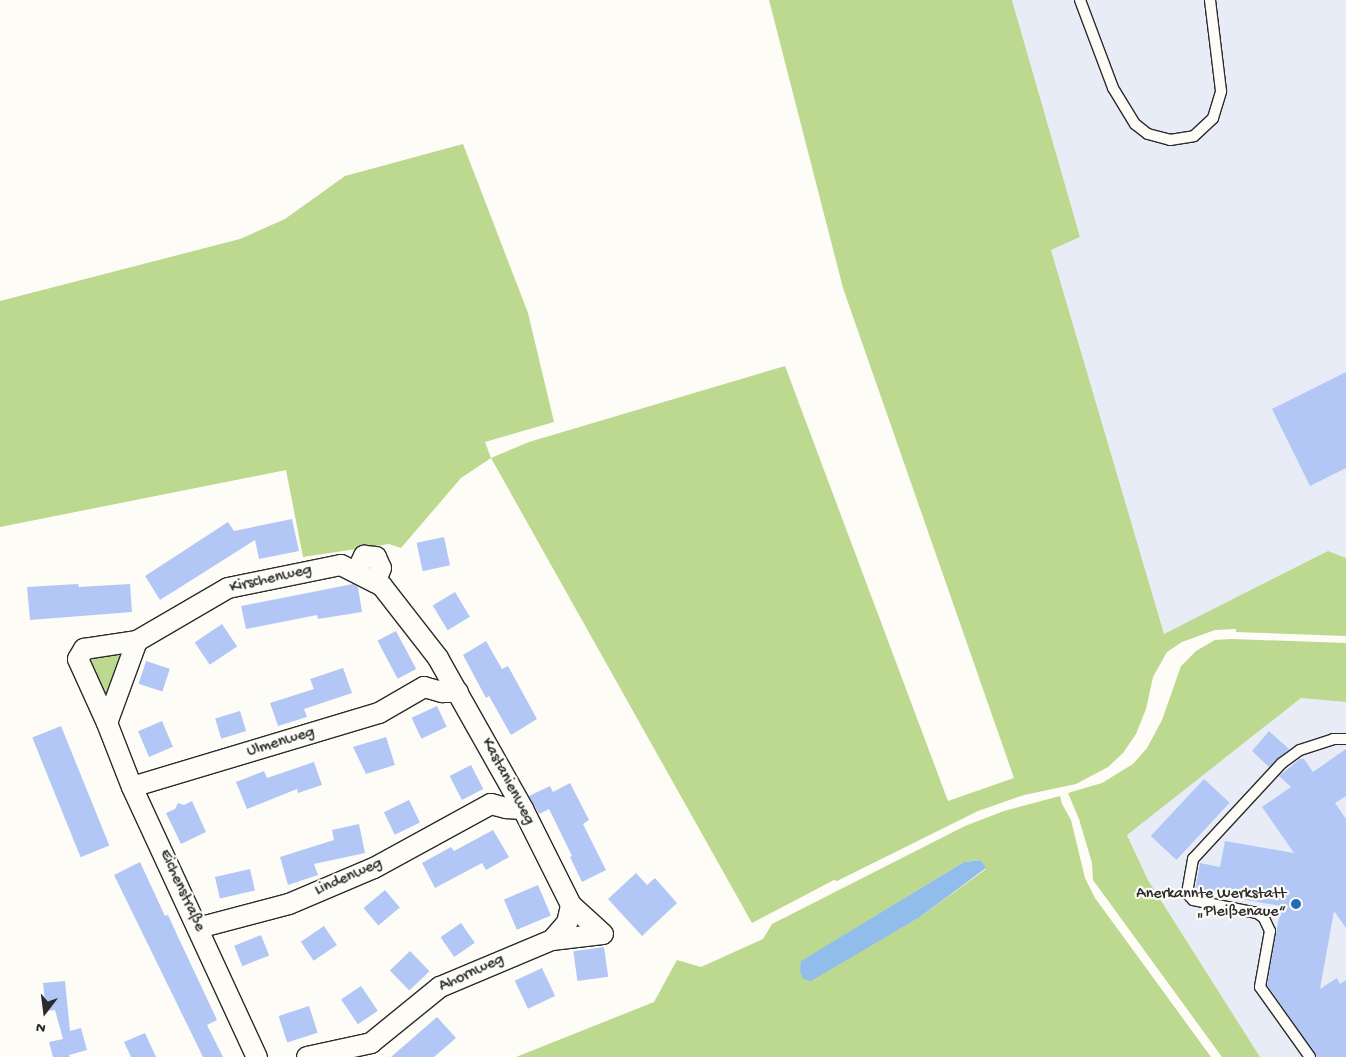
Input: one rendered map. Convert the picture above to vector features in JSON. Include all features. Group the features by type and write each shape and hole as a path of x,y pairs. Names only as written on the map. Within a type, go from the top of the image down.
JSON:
{"street":[{"name":"Kirschenweg","path":"107,723 78,659 84,649 136,641 228,588 341,565 379,584"},
{"name":"Kastanienweg","path":"379,584 438,658 523,809 571,905 603,934 552,940"},
{"path":"107,723 136,641"},
{"path":"438,658 424,687 442,692 458,692"},
{"name":"Ulmenweg","path":"132,787 379,713 424,687"},
{"name":"Eichenstraße","path":"107,723 132,787 257,1057"},
{"path":"504,774 491,804 523,809"},
{"name":"Lindenweg","path":"198,928 289,904 366,872 491,804"},
{"name":"Ahornweg","path":"307,1057 371,1043 440,987 552,940 567,923 571,905"}],"lane":[{"path":"1080,0 1113,88 1135,124 1148,134 1170,140 1194,136 1213,118 1221,91 1210,0"},
{"path":"1310,1057 1260,987 1270,931 1264,918 1257,913 1193,900 1187,893 1192,859 1282,763 1300,750 1333,739 1346,739"}],"shaded area":[{"path":"1012,0 1346,0 1346,558 1328,551 1164,635 1051,250 1080,237"},
{"path":"1301,698 1346,702 1346,1057 1260,1057 1148,880 1127,834"}],"green space":[{"path":"769,0 1012,0 1080,237 1051,250 1164,634 1328,551 1346,558 1346,636 1236,632 1236,629 1215,630 1182,642 1167,652 1153,677 1146,709 1136,734 1123,753 1108,767 1076,784 1024,795 978,811 837,881 834,880 752,923 491,458 529,442 785,366 948,801 1014,778 843,288"},
{"path":"463,144 528,313 554,422 485,442 491,458 461,478 401,548 389,544 303,557 286,470 0,527 0,301 240,239 285,219 345,176"},
{"path":"1215,640 1346,643 1346,702 1301,698 1127,835 1148,880 1260,1057 1222,1057 1093,880 1092,863 1079,819 1068,793 1102,783 1133,764 1147,748 1162,720 1181,666 1196,651"},
{"path":"124,652 107,701 89,657"},
{"path":"1060,796 1062,804 1071,820 1085,878 1095,898 1211,1057 516,1057 654,1002 677,960 701,967 763,939 772,924 965,826 1004,811","holes":["981,860 986,869 920,917 811,980 804,979 800,972 802,961 964,862"]}],"water":[{"path":"981,860 986,868 920,917 811,981 803,979 800,972 801,961 964,862"}],"building":[{"path":"1346,372 1346,468 1310,486 1272,409"},
{"path":"292,519 299,551 259,559 255,540 160,600 145,576 228,522 234,531"},
{"path":"444,537 450,565 423,571 417,543"},
{"path":"78,584 79,587 130,584 132,612 30,620 27,587"},
{"path":"353,584 358,587 362,612 318,619 317,615 246,629 241,606"},
{"path":"455,592 470,617 448,630 433,605"},
{"path":"222,624 237,646 210,665 195,642"},
{"path":"396,631 416,669 398,679 377,641"},
{"path":"486,641 502,669 508,666 537,719 511,735 489,696 486,698 463,655"},
{"path":"146,661 170,669 162,692 139,684"},
{"path":"343,668 352,693 304,709 307,717 278,726 270,703 314,689 310,679"},
{"path":"437,706 447,727 421,739 412,718"},
{"path":"240,711 246,731 221,739 215,719"},
{"path":"162,721 173,747 149,757 138,731"},
{"path":"61,726 109,846 81,857 32,738"},
{"path":"1269,731 1289,749 1269,767 1252,751"},
{"path":"386,737 395,765 366,774 353,747"},
{"name":"Anerkannte Werkstatt „Pleißenaue“","path":"1346,749 1346,796 1335,803 1346,819 1346,928 1334,911 1320,989 1337,978 1340,984 1346,980 1346,1057 1317,1057 1267,985 1281,906 1195,891 1200,863 1220,867 1225,841 1294,853 1262,807 1291,787 1279,776 1300,759 1304,759 1313,772"},
{"path":"314,762 322,785 298,793 297,789 247,809 236,782 264,771 267,778"},
{"path":"471,765 483,789 462,800 450,776"},
{"path":"1204,779 1230,803 1176,860 1151,836"},
{"path":"570,783 589,820 583,824 606,870 582,882 570,857 572,856 549,809 539,814 529,796 550,786 553,792"},
{"path":"409,800 420,822 395,835 384,812"},
{"path":"192,801 206,832 181,844 166,813 175,809 178,803 184,805"},
{"path":"359,824 365,853 314,864 318,875 288,885 280,857 334,840 332,830"},
{"path":"493,830 509,857 486,870 482,863 435,888 422,863 451,847 454,851"},
{"path":"140,862 165,916 168,915 217,1020 207,1025 223,1057 203,1057 114,875"},
{"path":"250,869 255,890 220,899 215,877"},
{"path":"636,873 647,885 655,878 677,903 642,936 608,899"},
{"path":"538,885 551,915 517,930 504,899"},
{"path":"385,890 400,908 378,926 364,908"},
{"path":"461,923 475,943 454,957 441,937"},
{"path":"324,926 337,945 314,961 301,942"},
{"path":"261,935 269,955 242,966 234,946"},
{"path":"604,947 608,977 577,981 573,951"},
{"path":"410,951 429,971 409,991 390,970"},
{"path":"542,968 555,996 528,1009 515,981"},
{"path":"65,981 70,1031 81,1028 87,1050 69,1055 70,1057 53,1057 49,1042 63,1039 55,1010 46,1011 43,983"},
{"path":"361,986 378,1011 358,1024 341,999"},
{"path":"309,1006 318,1033 287,1043 279,1016"},
{"path":"437,1017 456,1038 434,1057 391,1057"},
{"path":"145,1033 156,1057 131,1057 124,1042"}],"place":[{"name":"Anerkannte Werkstatt „Pleißenaue“","path":"1296,904"}]}
